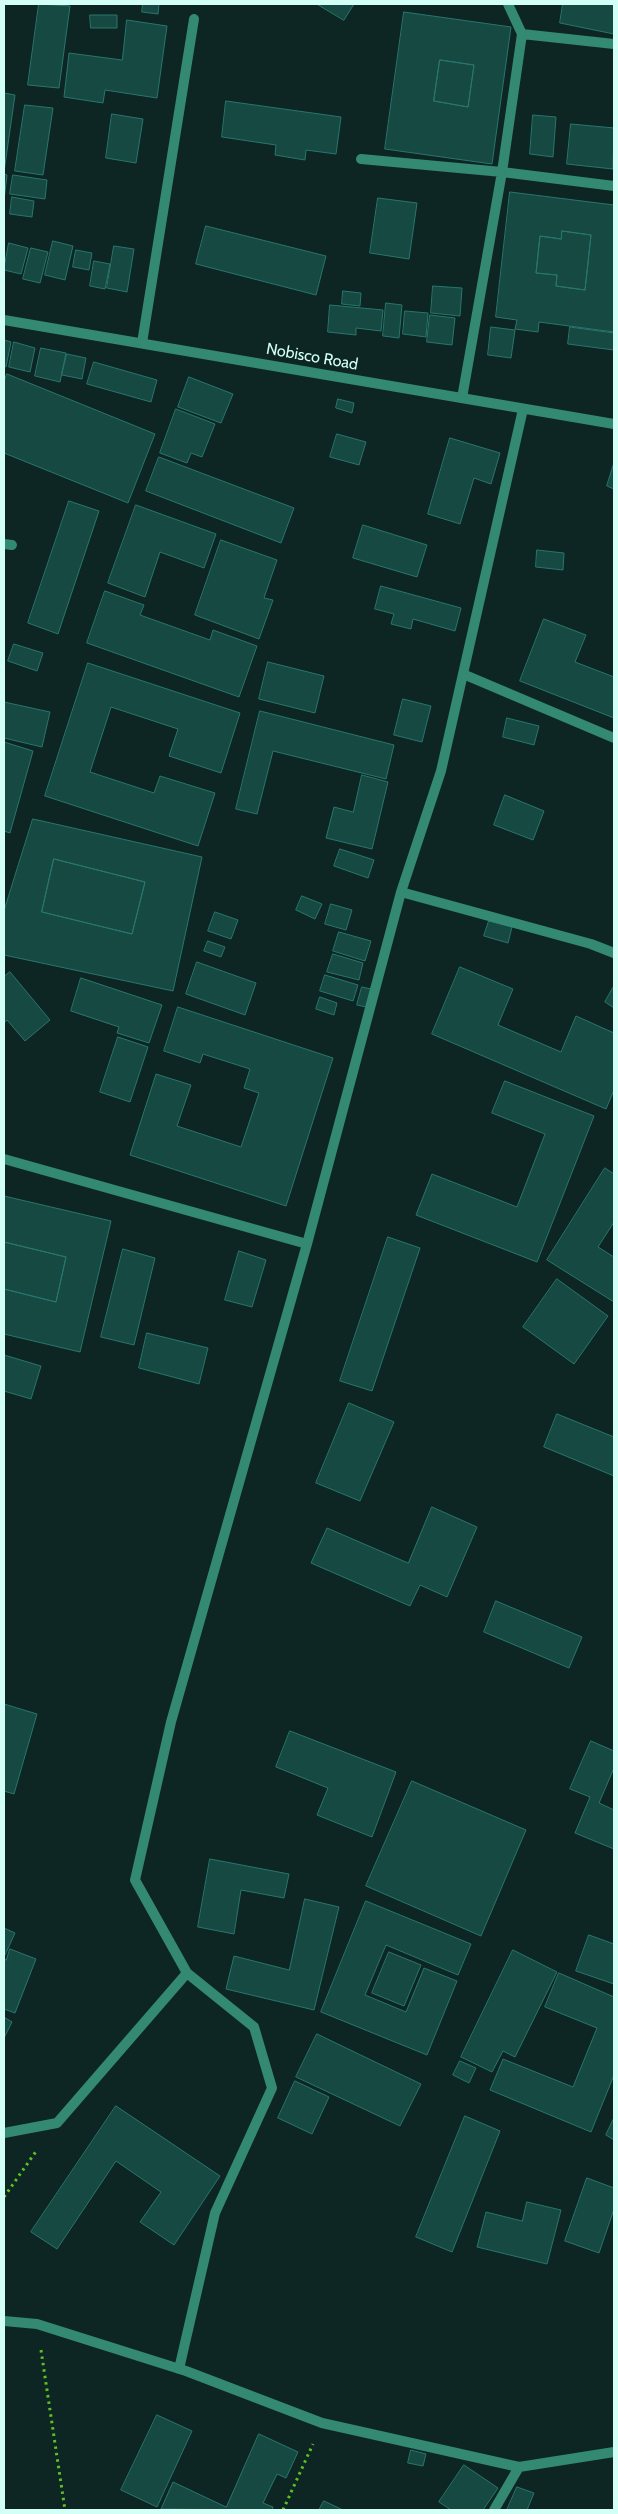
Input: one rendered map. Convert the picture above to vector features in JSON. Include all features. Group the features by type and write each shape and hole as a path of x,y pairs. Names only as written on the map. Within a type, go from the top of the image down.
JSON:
{"street":[{"path":"462,398 502,172 522,34 508,4"},
{"path":"142,343 194,19"},
{"path":"522,34 614,44"},
{"path":"361,159 502,172 614,186"},
{"name":"Nobisco Road","path":"4,320 614,424"},
{"path":"179,2369 215,2213 272,2088 254,2027 187,1973 135,1880 171,1722 307,1244 401,892 441,771 523,409"},
{"path":"463,674 614,738"},
{"path":"401,892 591,944 614,954"},
{"path":"4,1159 307,1244"},
{"path":"4,2133 57,2123 187,1973"},
{"path":"4,2321 37,2324 179,2369 322,2423 519,2467 614,2452"},
{"path":"494,2510 519,2467"}],"path":[{"path":"4,2197 57,2123"},
{"path":"37,2324 65,2510"},
{"path":"283,2510 322,2423"}],"building":[{"path":"39,4 70,6 59,88 28,85"},
{"path":"143,4 159,4 158,14 142,12"},
{"path":"317,4 354,4 344,20"},
{"path":"563,4 614,4 614,34 560,23"},
{"path":"404,12 511,27 492,164 385,149","holes":["440,60 474,65 468,107 434,101"]},
{"path":"90,15 117,15 117,28 91,28"},
{"path":"127,20 167,26 157,98 105,90 103,103 64,97 69,53 122,60"},
{"path":"440,60 474,65 468,107 434,101"},
{"path":"4,93 15,95 4,172"},
{"path":"226,101 341,117 336,154 306,150 305,160 275,155 276,145 222,137"},
{"path":"25,105 53,108 43,175 15,171"},
{"path":"112,114 143,119 136,163 106,158"},
{"path":"533,115 556,117 553,157 530,154"},
{"path":"571,124 614,128 613,169 567,164"},
{"path":"4,174 7,175 4,200"},
{"path":"13,175 47,180 45,199 10,194"},
{"path":"510,192 614,205 614,332 539,322 538,332 515,329 517,320 496,317","holes":["562,231 591,235 585,290 556,286 557,275 536,273 540,236 561,239"]},
{"path":"12,197 34,201 32,217 10,214"},
{"path":"378,198 417,203 409,259 370,253"},
{"path":"206,226 326,256 316,295 196,264"},
{"path":"562,231 591,235 585,290 556,286 557,275 536,273 540,236 561,239"},
{"path":"53,241 73,246 65,280 45,275"},
{"path":"9,243 28,248 21,274 4,270"},
{"path":"114,246 134,249 127,292 107,288"},
{"path":"31,248 48,252 40,283 23,279"},
{"path":"76,250 92,253 89,270 73,267"},
{"path":"94,261 110,264 105,289 90,286"},
{"path":"433,286 462,288 460,316 431,313"},
{"path":"343,291 361,293 360,306 342,304"},
{"path":"386,303 402,305 399,338 383,336"},
{"path":"330,305 383,310 381,331 356,328 356,335 328,332"},
{"path":"405,311 428,313 426,337 403,334"},
{"path":"430,315 455,318 452,345 427,342"},
{"path":"491,327 515,330 511,358 488,355"},
{"path":"570,327 614,333 614,350 568,344"},
{"path":"4,340 11,342 6,367 4,366"},
{"path":"14,342 35,348 30,372 9,367"},
{"path":"41,348 66,353 60,382 35,376"},
{"path":"67,354 86,358 82,379 62,375"},
{"path":"94,362 157,380 151,402 87,384"},
{"path":"7,374 155,434 128,503 4,453 4,382"},
{"path":"189,377 233,394 221,423 178,407"},
{"path":"338,399 354,403 352,413 336,408"},
{"path":"176,409 215,424 202,457 191,453 187,463 160,453"},
{"path":"337,434 366,442 359,465 330,457"},
{"path":"450,438 500,453 491,484 474,478 460,524 428,514"},
{"path":"159,457 294,508 281,543 146,491"},
{"path":"614,463 614,489 607,486"},
{"path":"69,501 99,511 58,634 28,623"},
{"path":"136,505 216,534 204,568 160,552 145,597 108,583"},
{"path":"363,525 427,545 417,577 353,558"},
{"path":"221,540 277,560 264,598 273,600 259,639 195,615"},
{"path":"537,550 564,553 563,570 536,567"},
{"path":"381,586 461,608 455,631 413,619 411,629 391,624 394,614 375,609"},
{"path":"105,591 144,605 140,615 210,640 213,630 257,646 239,697 87,643"},
{"path":"544,619 586,635 575,662 614,677 614,718 520,681"},
{"path":"14,644 43,653 37,671 8,661"},
{"path":"268,662 324,676 315,713 259,699"},
{"path":"88,663 240,713 221,773 169,756 178,729 111,707 90,772 154,793 160,776 215,793 198,846 45,796"},
{"path":"403,699 431,706 422,742 394,735"},
{"path":"4,702 50,712 42,747 4,738"},
{"path":"260,711 394,745 386,779 273,751 257,814 236,809"},
{"path":"507,718 539,726 534,745 503,737"},
{"path":"4,742 33,751 10,833 4,831"},
{"path":"362,775 388,782 372,849 326,838 334,807 353,812"},
{"path":"505,795 544,811 533,840 494,825"},
{"path":"33,819 202,857 173,991 4,955 4,911","holes":["54,859 145,882 132,934 42,912"]},
{"path":"340,849 374,860 368,878 334,866"},
{"path":"54,859 145,882 132,934 42,912"},
{"path":"302,896 322,904 315,919 296,910"},
{"path":"331,904 352,910 346,930 325,924"},
{"path":"215,912 238,920 231,939 208,931"},
{"path":"489,921 512,927 508,943 484,936"},
{"path":"339,932 371,941 365,961 333,951"},
{"path":"208,941 225,947 221,957 204,951"},
{"path":"333,954 363,963 359,980 327,972"},
{"path":"197,962 256,983 245,1015 186,994"},
{"path":"460,967 513,989 498,1025 561,1052 576,1016 614,1033 614,1090 606,1109 432,1034"},
{"path":"10,972 50,1020 25,1041 7,1020 4,1023 4,977"},
{"path":"325,975 358,985 353,1001 320,991"},
{"path":"81,978 162,1005 149,1043 117,1033 119,1027 71,1011"},
{"path":"614,986 614,1008 605,1002"},
{"path":"362,987 371,989 366,1007 357,1005"},
{"path":"320,997 337,1003 334,1015 316,1009"},
{"path":"178,1007 333,1058 286,1206 130,1155 156,1074 191,1085 177,1126 241,1147 259,1093 244,1088 250,1069 203,1054 200,1063 164,1051"},
{"path":"118,1037 148,1047 130,1102 100,1092"},
{"path":"505,1081 594,1116 537,1262 416,1215 432,1174 517,1207 545,1134 492,1113"},
{"path":"605,1168 614,1174 614,1222 598,1247 614,1257 614,1302 547,1260"},
{"path":"4,1196 111,1221 80,1352 4,1334 4,1289 56,1302 66,1257 4,1242"},
{"path":"388,1237 420,1248 372,1391 340,1381"},
{"path":"4,1242 66,1257 56,1302 4,1289"},
{"path":"123,1249 155,1258 134,1345 101,1337"},
{"path":"239,1251 266,1260 252,1307 225,1300"},
{"path":"557,1279 608,1316 574,1364 523,1327"},
{"path":"147,1333 208,1348 199,1384 139,1368"},
{"path":"4,1355 41,1366 31,1399 4,1391"},
{"path":"349,1403 394,1422 360,1501 316,1483"},
{"path":"557,1414 614,1437 614,1476 544,1447"},
{"path":"432,1507 477,1527 447,1597 420,1585 410,1606 311,1563 327,1528 408,1563"},
{"path":"496,1601 582,1637 569,1668 484,1632"},
{"path":"4,1704 37,1714 14,1794 4,1791"},
{"path":"290,1731 396,1772 372,1837 317,1815 328,1788 276,1767"},
{"path":"591,1741 614,1751 614,1768 599,1803 614,1810 614,1849 575,1833 590,1797 570,1789"},
{"path":"412,1781 526,1830 481,1936 366,1886"},
{"path":"210,1859 289,1874 284,1898 241,1890 234,1934 198,1927"},
{"path":"305,1899 339,1907 314,2010 226,1989 234,1956 289,1970"},
{"path":"366,1901 471,1944 458,1975 386,1945 365,1995 406,2012 424,1968 457,1981 427,2055 321,2012"},
{"path":"4,1928 15,1933 5,1955 4,1954"},
{"path":"589,1935 614,1944 614,1984 576,1971"},
{"path":"10,1949 36,1959 15,2013 4,2009 4,1959 6,1960"},
{"path":"513,1950 557,1972 515,2057 503,2051 492,2072 461,2057"},
{"path":"389,1952 421,1965 404,2006 372,1993"},
{"path":"559,1973 614,1997 614,2075 591,2132 490,2090 503,2059 573,2087 597,2028 545,2007"},
{"path":"4,2017 12,2022 4,2038"},
{"path":"317,2034 421,2084 400,2126 296,2077"},
{"path":"460,2061 476,2068 469,2083 453,2075"},
{"path":"295,2081 329,2097 312,2134 278,2118"},
{"path":"116,2106 220,2176 174,2245 140,2222 161,2192 116,2161 57,2249 31,2232"},
{"path":"465,2116 500,2131 452,2252 416,2237"},
{"path":"614,2118 614,2140 606,2135"},
{"path":"587,2178 614,2188 614,2209 599,2253 565,2241"},
{"path":"527,2202 561,2210 547,2264 477,2247 486,2212 522,2221"},
{"path":"157,2415 192,2431 157,2507 121,2490"},
{"path":"259,2434 298,2452 286,2478 277,2474 263,2503 273,2507 272,2510 161,2509 173,2482 226,2507"},
{"path":"411,2450 426,2454 423,2466 408,2463"},
{"path":"464,2465 498,2488 483,2510 451,2510 439,2502"},
{"path":"517,2487 534,2493 527,2510 507,2510"},
{"path":"324,2501 343,2510 319,2510"}]}
